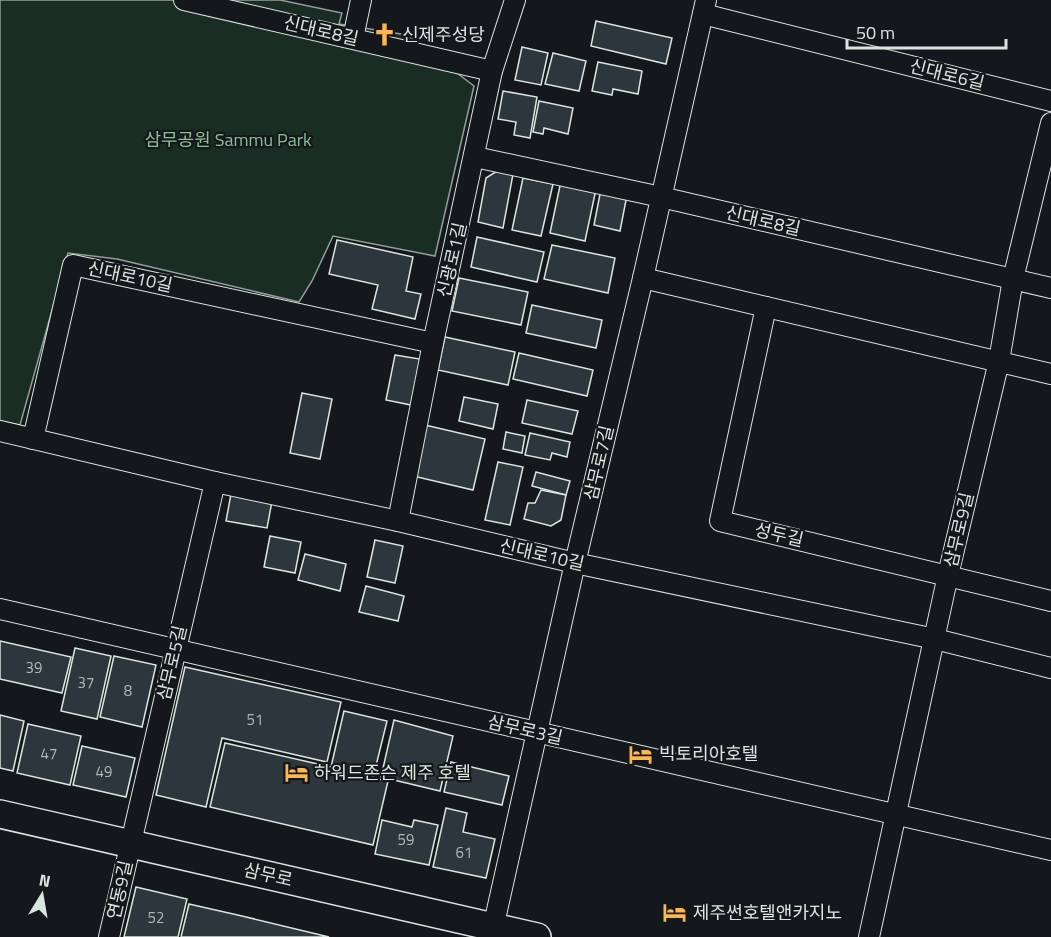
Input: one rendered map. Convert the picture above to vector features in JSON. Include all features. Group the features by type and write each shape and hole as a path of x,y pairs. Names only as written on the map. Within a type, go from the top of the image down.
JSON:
{"main road":[{"name":"삼무로","path":"0,814 492,932 537,937"}],"street":[{"name":"신대로8길","path":"184,0 492,71"},
{"path":"352,38 361,0"},
{"name":"신광로1길","path":"398,521 433,343 492,71 515,0"},
{"name":"신대로6길","path":"705,7 1051,100"},
{"name":"삼무로7길","path":"492,932 575,563 705,7"},
{"name":"삼무로9길","path":"869,937 948,575 999,361 1013,279 1051,123"},
{"name":"신대로8길","path":"475,157 661,197 1051,288"},
{"name":"신대로10길","path":"33,439 73,264 433,343"},
{"path":"643,278 1051,374"},
{"name":"성두길","path":"766,307 720,521 1051,601"},
{"name":"신대로10길","path":"0,431 575,563 935,639 1051,668"},
{"name":"삼무로5길","path":"130,844 215,482"},
{"name":"삼무로3길","path":"0,609 1051,850"},
{"name":"연동9길","path":"109,937 130,844"}],"green space":[{"name":"삼무공원 Sammu Park","path":"0,0 280,0 342,13 339,24 407,35 474,86 435,256 333,236 312,281 299,302 117,259 68,253 20,425 0,421"}],"building":[{"path":"596,21 672,38 666,64 591,46"},
{"path":"522,47 548,53 541,85 515,80"},
{"path":"553,53 586,61 579,91 545,84"},
{"path":"598,62 642,71 638,94 613,89 612,95 592,91"},
{"path":"503,91 537,97 530,138 514,135 516,122 498,119"},
{"path":"539,101 573,108 568,134 544,128 543,134 533,132"},
{"path":"497,171 513,174 503,228 478,222 486,178"},
{"path":"523,178 553,184 541,236 512,230"},
{"path":"561,181 596,189 585,241 550,233"},
{"path":"601,189 627,195 620,231 594,225"},
{"path":"477,237 544,252 537,282 471,267"},
{"path":"337,240 413,257 406,291 421,294 415,319 372,309 378,285 329,274"},
{"path":"552,245 615,258 608,293 544,279"},
{"path":"459,278 528,292 521,325 452,311"},
{"path":"532,305 602,320 596,348 526,333"},
{"path":"445,337 515,352 508,385 438,370"},
{"path":"519,353 593,370 587,396 513,379"},
{"path":"395,355 420,359 411,405 386,400"},
{"path":"302,393 332,399 320,459 290,453"},
{"path":"464,397 498,404 493,429 459,421"},
{"path":"527,400 578,411 572,434 522,423"},
{"path":"425,425 485,439 473,490 413,476"},
{"path":"506,432 525,436 522,453 503,449"},
{"path":"530,433 570,442 567,457 552,453 550,460 525,455"},
{"path":"498,462 523,467 510,525 485,520"},
{"path":"536,472 570,481 566,495 532,486"},
{"path":"541,490 566,495 561,520 551,526 524,519 528,503 535,503"},
{"path":"231,494 272,501 267,528 226,521"},
{"path":"270,536 301,542 295,573 264,567"},
{"path":"375,540 403,546 395,583 367,577"},
{"path":"305,554 346,564 340,591 298,580"},
{"path":"366,586 404,596 398,621 359,612"},
{"path":"0,641 71,657 62,693 0,679"},
{"path":"75,648 111,656 97,719 61,711"},
{"path":"114,656 156,665 142,727 100,717"},
{"path":"185,667 341,702 327,762 222,738 206,807 156,795"},
{"name":"하워드존슨 제주 호텔","path":"344,711 387,721 373,778 388,781 373,845 210,807 225,743 331,767"},
{"path":"0,715 24,721 13,771 0,768"},
{"path":"394,720 453,736 440,791 381,777"},
{"path":"28,724 81,736 70,785 17,773"},
{"path":"82,746 135,758 126,797 73,785"},
{"path":"451,762 509,776 502,805 444,792"},
{"path":"446,808 467,813 463,832 495,839 486,878 433,867"},
{"path":"382,820 412,827 414,820 438,825 429,865 375,854"},
{"path":"136,887 187,899 178,937 124,937"},
{"path":"189,904 242,916 329,937 181,937"}],"place":[{"name":"신제주성당","path":"384,35"},
{"name":"빅토리아호텔","path":"641,754"},
{"name":"하워드존슨 제주 호텔","path":"296,773"},
{"name":"제주썬호텔앤카지노","path":"675,913"}]}
